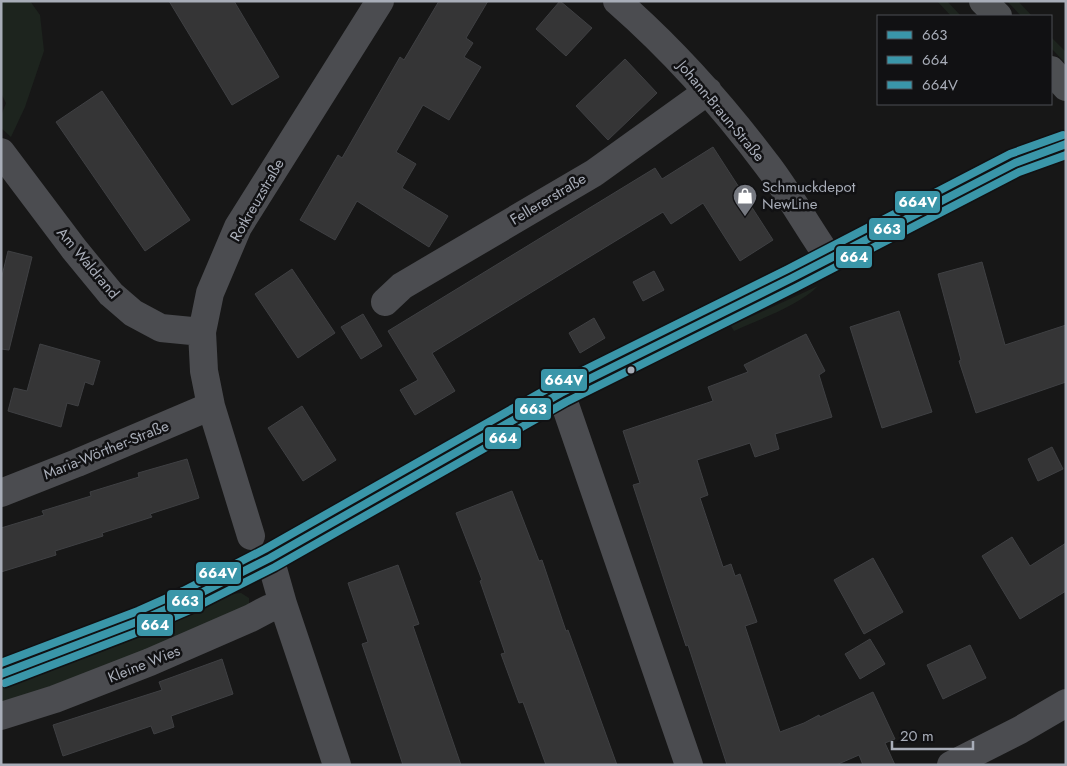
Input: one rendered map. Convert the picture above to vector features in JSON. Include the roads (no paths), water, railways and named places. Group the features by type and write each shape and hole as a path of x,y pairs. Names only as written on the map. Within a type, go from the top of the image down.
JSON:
{"main road":[{"path":"983,1 997,15"},
{"path":"1052,71 1066,87"}],"street":[{"name":"Rotkreuzstraße","path":"251,536 211,406 204,371 202,332 210,293 238,227 380,1"},
{"name":"Johann-Braun-Straße","path":"617,1 648,28 708,91 769,167 829,258"},
{"name":"Fellererstraße","path":"385,302 402,286 594,172 708,91"},
{"path":"1,674 142,620 187,600 270,558 561,393 678,333 792,278 1015,163 1066,144"},
{"name":"Am Waldrand","path":"1,152 74,249 111,294 133,313 161,328 202,332"},
{"path":"561,393 689,765"},
{"name":"Maria-Wörther-Straße","path":"1,492 77,463 211,406"},
{"path":"270,558 283,604 337,765"},
{"name":"Kleine Wies","path":"1,716 55,699 150,662 283,604"},
{"path":"951,765 1020,730 1066,703"}],"place":[{"name":"Schmuckdepot NewLine","path":"745,217"}]}
